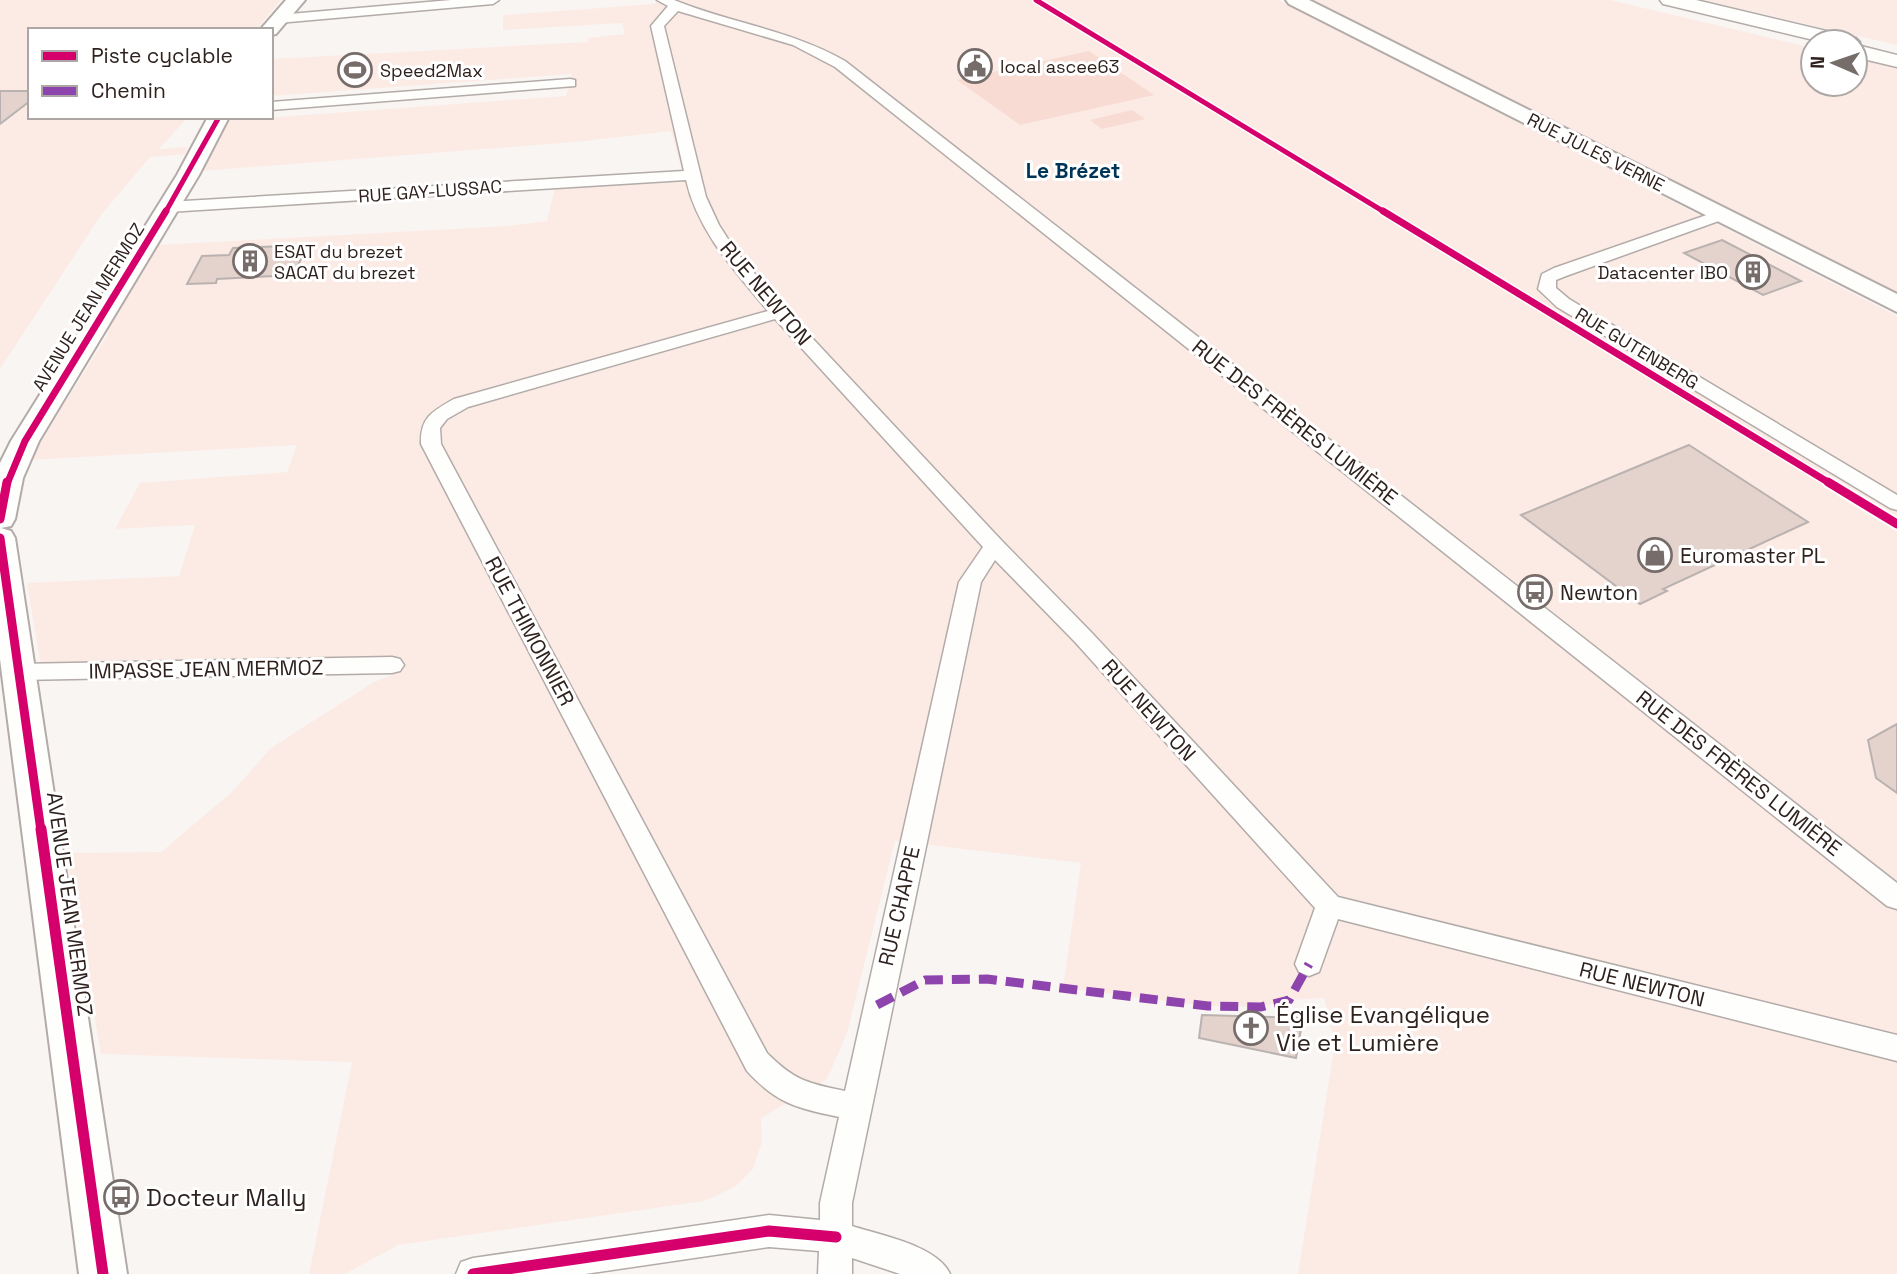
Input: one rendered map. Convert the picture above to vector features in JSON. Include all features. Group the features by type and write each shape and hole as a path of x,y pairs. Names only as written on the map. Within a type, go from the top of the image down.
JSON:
{"main road":[{"name":"RUE JULES VERNE","path":"1295,0 1897,304"},
{"path":"274,24 294,2"},
{"path":"1662,2 1799,37"},
{"path":"1662,2 1799,31"},
{"path":"1869,47 1897,53"},
{"path":"1869,54 1897,61"},
{"name":"AVENUE JEAN MERMOZ","path":"0,519 10,471 25,441 168,207 218,119"},
{"name":"AVENUE JEAN MERMOZ","path":"0,538 103,1274"}],"street":[{"path":"294,2 355,0"},
{"path":"274,24 493,0"},
{"path":"660,36 657,23 669,3"},
{"name":"RUE DES FRÈRES LUMIÈRE","path":"669,3 702,15 799,41 840,64 1897,898"},
{"path":"660,36 670,24 702,15"},
{"name":"RUE NEWTON","path":"660,36 698,197 711,225 731,256 779,313 994,546 1083,637 1329,906 1897,1048"},
{"path":"273,106 570,83"},
{"name":"RUE GAY-LUSSAC","path":"168,207 692,175"},
{"name":"RUE GUTENBERG","path":"1721,215 1560,271 1548,278 1548,289 1563,303 1897,504"},
{"name":"RUE THIMONNIER","path":"779,313 461,403 440,415 430,428 431,444 757,1062 776,1083 803,1096 855,1107"},
{"name":"RUE CHAPPE","path":"835,1274 836,1203 855,1107 970,582 994,546"},
{"name":"IMPASSE JEAN MERMOZ","path":"19,672 392,665"},
{"path":"1309,964 1329,906"},
{"path":"473,1274 769,1231 836,1237 903,1258 933,1274"}],"shaded area":[{"path":"0,0 281,0 258,28 28,28 28,119 186,119 159,149 187,147 185,154 150,157 101,215 0,369"},
{"path":"661,0 1278,0 1897,316 1897,1274 1298,1274 1335,1043 1324,998 1289,1000 1261,1007 1208,1006 1063,988 1081,863 895,841 847,1033 827,1079 761,1118 762,1142 753,1169 735,1187 704,1201 398,1245 345,1274 309,1274 352,1062 101,1054 66,853 161,852 232,792 271,748 374,682 392,675 392,665 42,672 27,583 179,576 195,525 115,529 140,483 287,472 297,445 29,460 107,336 157,245 508,226 547,221 555,187 684,179 671,131 576,142 201,171 224,121 566,96 572,74 273,96 273,59 587,42 588,38 625,34 622,23 503,30 503,15 653,4"},
{"path":"1314,0 1610,0 1799,45 1799,98 1869,98 1869,61 1897,68 1897,292"},
{"path":"1702,0 1897,0 1897,45 1869,39 1869,28 1823,28"},
{"path":"1089,51 1154,95 1020,125 957,80"},
{"path":"1132,110 1145,119 1102,129 1090,120"}],"building":[{"path":"0,91 28,91 28,103 0,124"},
{"name":"Datacenter IBO","path":"1722,240 1801,281 1763,295 1684,253"},
{"name":"ESAT du brezet SACAT du brezet","path":"307,245 294,275 217,279 216,283 187,284 202,256 229,255 233,248"},
{"name":"Euromaster PL","path":"1689,445 1808,522 1663,589 1667,591 1640,604 1521,515"},
{"path":"1897,724 1897,793 1876,778 1868,740"},
{"name":"Église Evangélique Vie et Lumière","path":"1202,1015 1303,1018 1296,1058 1199,1038"}],"marked path":[{"path":"877,1005 925,980 987,979 1208,1006 1261,1007 1289,1000 1309,964"}],"cycle path":[{"path":"1036,0 1897,524"},
{"path":"0,519 5,488 25,441 188,175 218,119"},
{"path":"0,538 103,1274"},
{"path":"473,1274 769,1231 836,1237"}],"place":[{"name":"local ascee63","path":"975,66"},
{"name":"Speed2Max","path":"355,70"},
{"name":"ESAT du brezet SACAT du brezet","path":"250,261"},
{"name":"Datacenter IBO","path":"1753,272"},
{"name":"Euromaster PL","path":"1655,555"},
{"name":"Newton","path":"1535,592"},
{"name":"Église Evangélique Vie et Lumière","path":"1251,1028"},
{"name":"Docteur Mally","path":"121,1197"}],"district":[{"name":"Le Brézet","path":"1073,170"}]}
